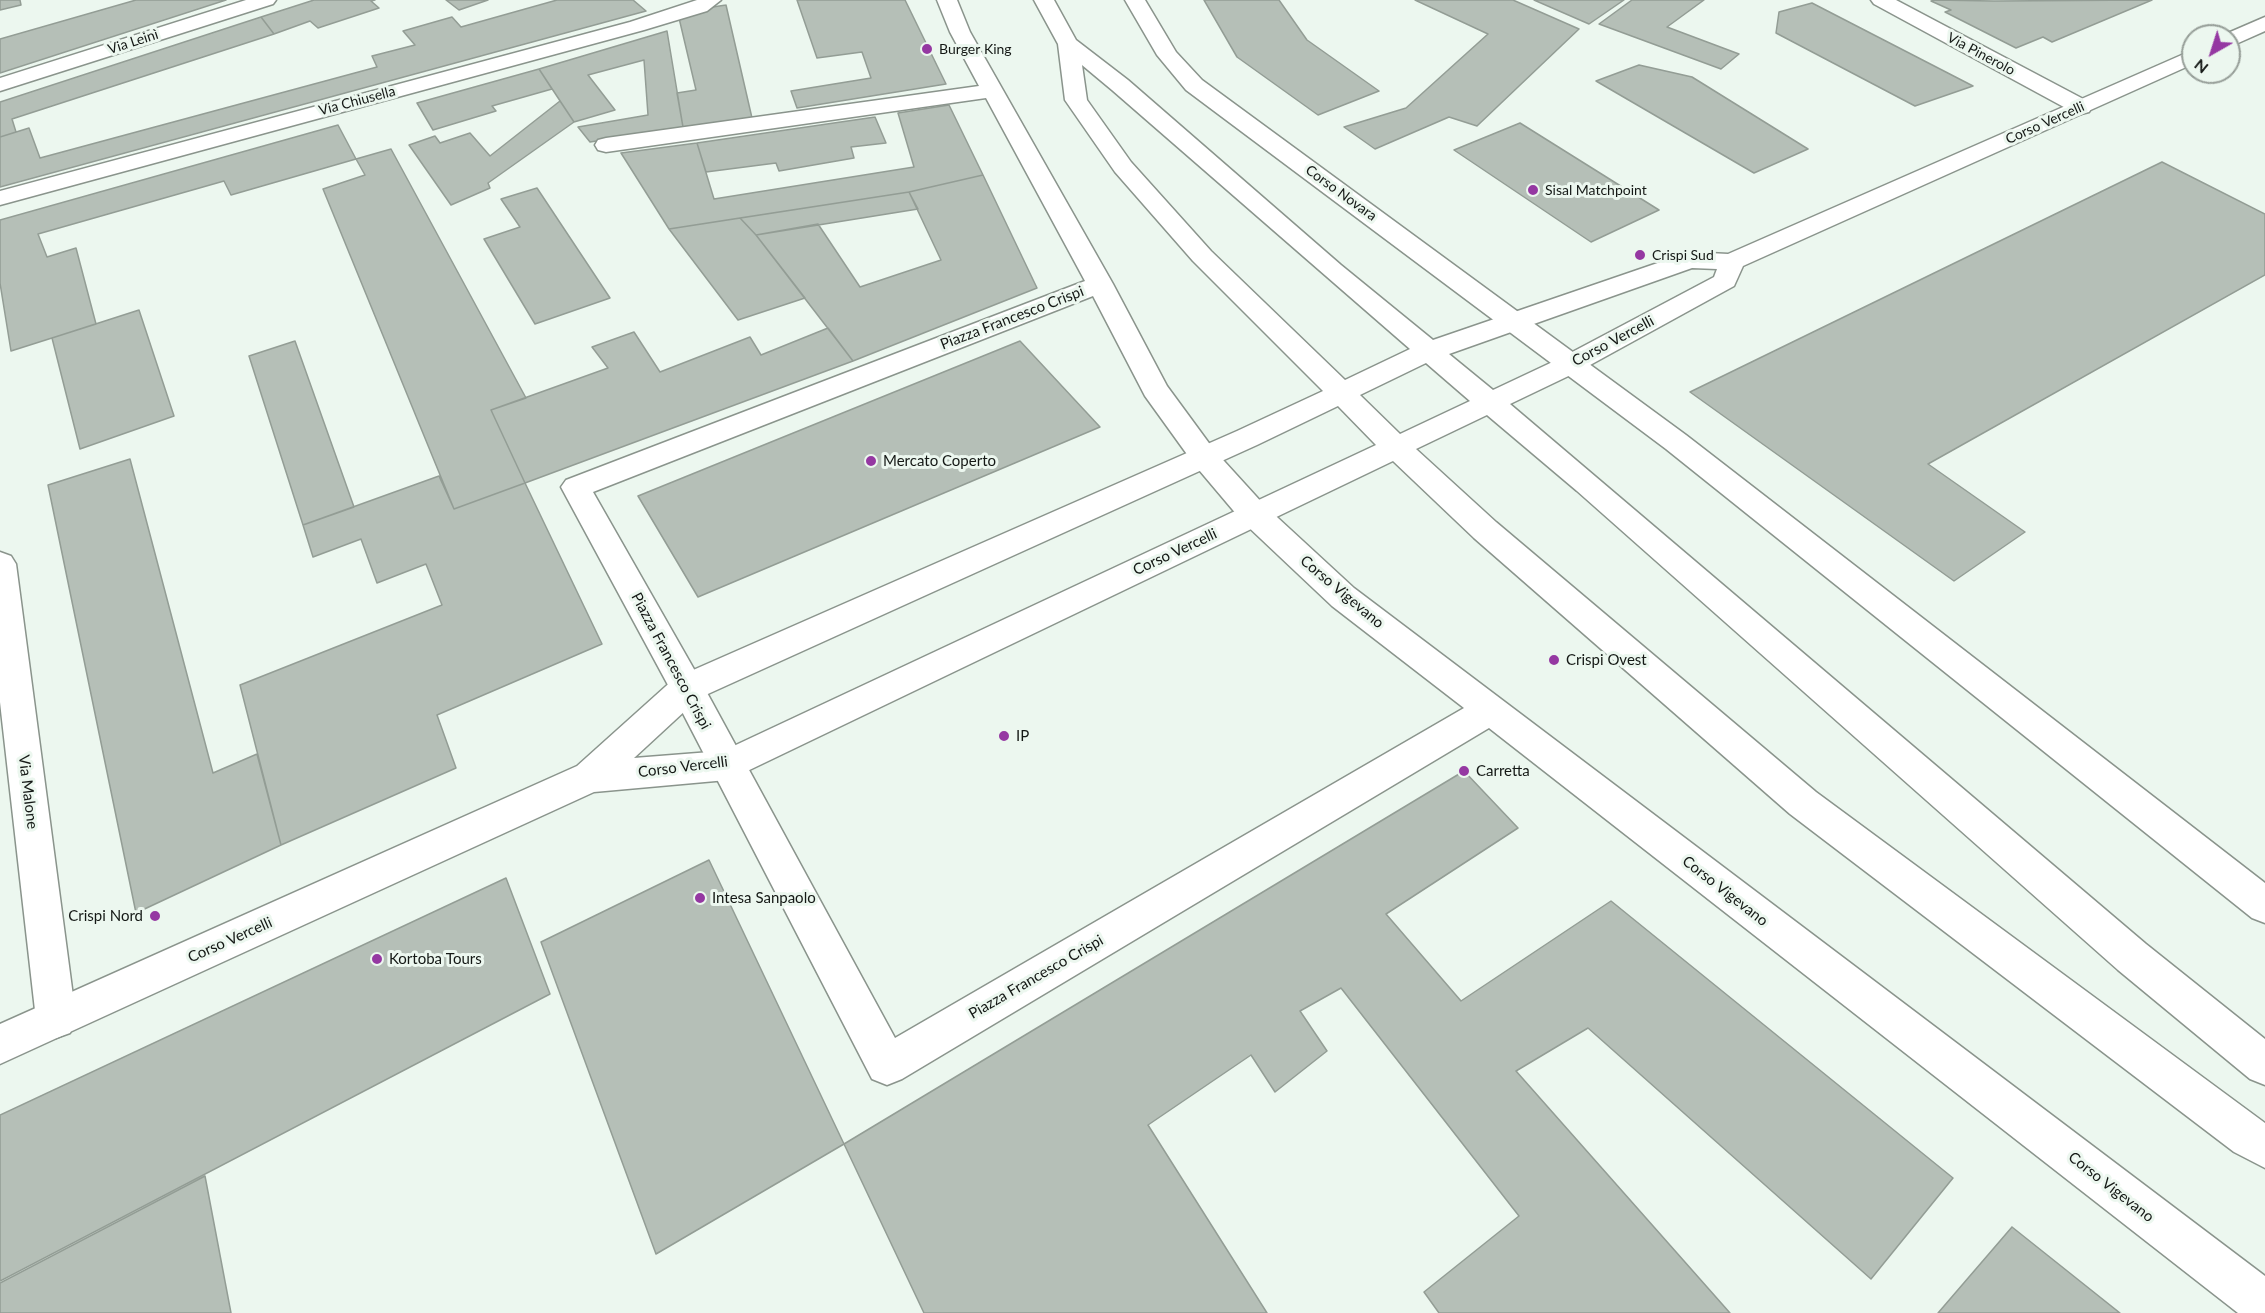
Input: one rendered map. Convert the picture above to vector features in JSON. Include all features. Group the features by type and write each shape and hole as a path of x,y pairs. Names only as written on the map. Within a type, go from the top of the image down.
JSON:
{"street":[{"name":"Via Leinì","path":"0,85 266,0"},
{"name":"Via Chiusella","path":"0,198 637,26 700,7 711,0"},
{"path":"947,0 960,32 1100,284 1155,390 1204,456"},
{"path":"1044,0 1068,44 1076,100 1124,167 1202,256 1396,447 1485,530 1803,802 2265,1147"},
{"name":"Corso Novara","path":"1135,0 1167,55 1194,85 1571,364"},
{"name":"Via Pinerolo","path":"1881,0 2081,107"},
{"path":"2241,34 2265,23"},
{"path":"1068,44 1120,85 1332,270 1491,403 2123,949 2265,1065"},
{"name":"Corso Vercelli","path":"0,1044 590,777 687,688 1204,456 1429,351 1690,260 1732,262 2181,61"},
{"path":"606,145 992,91"},
{"name":"Corso Vercelli","path":"590,777 727,765 1571,364 1725,282 1732,262"},
{"name":"Piazza Francesco Crispi","path":"1100,284 576,487 687,688 887,1065 1490,710"},
{"path":"1571,364 1696,458 2265,906"},
{"name":"Corso Vigevano","path":"1204,456 1254,514 1343,597 2265,1305"},
{"name":"Via Malone","path":"0,564 56,1019"}],"building":[{"path":"0,0 20,0 21,5 0,10"},
{"path":"136,0 226,0 0,73 0,39"},
{"path":"314,0 375,0 371,1 379,8 318,28 310,21 274,34 261,17"},
{"path":"446,0 488,0 459,10"},
{"path":"557,0 633,0 646,11 0,187 0,137 29,128 40,158 377,67 372,56 415,45 403,31 452,17 461,27"},
{"path":"797,0 905,0 946,84 797,108 791,91 871,78 862,52 817,58"},
{"path":"1204,0 1279,0 1307,40 1379,91 1318,115 1237,57"},
{"path":"1415,0 1513,0 1579,29 1477,126 1449,117 1375,149 1344,127 1406,108 1488,34"},
{"path":"1534,0 1624,0 1589,24"},
{"path":"1632,0 1704,0 1667,27 1739,54 1721,69 1599,24"},
{"path":"2152,0 2052,42 2043,37 2016,48 1945,12 1951,10 1931,1"},
{"path":"1812,3 1973,86 1915,106 1776,33 1779,12"},
{"path":"726,5 752,118 683,127 677,93 696,90 679,18 693,10"},
{"path":"261,17 274,34 12,119 16,132 0,137 0,102"},
{"path":"667,31 683,127 590,142 578,127 648,115 644,60 588,75 615,110 574,122 539,69"},
{"path":"1639,65 1692,77 1808,149 1754,173 1596,81"},
{"path":"539,69 552,89 492,106 496,111 433,130 417,103"},
{"path":"560,101 574,122 488,183 490,188 451,205 409,145 435,136 440,143 470,133 490,156"},
{"path":"949,105 983,175 909,192 669,229 621,153 697,143 714,199 914,167 898,113"},
{"path":"875,117 886,143 851,147 854,158 779,171 776,163 706,172 697,143"},
{"path":"1520,123 1659,210 1591,242 1454,150"},
{"path":"338,125 356,159 231,195 224,181 38,234 47,257 76,248 96,324 11,351 0,283 0,220"},
{"path":"391,149 526,398 491,410 525,483 454,509 323,189 365,175 356,159"},
{"path":"2162,162 2265,214 2265,275 1928,464 2025,532 1954,581 1690,392"},
{"path":"983,175 1037,288 853,361 756,235 818,224 860,287 941,260 909,192"},
{"path":"537,188 610,298 535,324 484,239 520,227 501,199"},
{"path":"909,192 918,209 756,235 740,218"},
{"path":"740,218 805,298 738,320 669,229"},
{"path":"139,310 174,416 80,449 52,338"},
{"path":"828,328 853,361 525,483 491,410 608,368 592,347 634,332 660,372 750,337 761,355"},
{"path":"295,341 354,507 303,525 249,356"},
{"name":"Mercato Coperto","path":"1020,341 1100,427 698,597 638,496"},
{"path":"130,459 213,773 257,754 281,845 136,913 48,485"},
{"path":"439,476 454,509 525,483 602,644 437,715 456,768 281,845 240,685 442,605 426,564 377,583 361,539 313,557 303,525"},
{"path":"1464,771 1518,828 1386,914 1461,1001 1611,901 1953,1178 1871,1279 1588,1028 1516,1071 1730,1313 1439,1313 1424,1292 1519,1216 1341,988 1300,1011 1327,1051 1275,1092 1251,1055 1148,1125 1267,1313 924,1313 844,1144"},
{"path":"709,860 844,1144 656,1254 541,942"},
{"path":"506,878 550,994 0,1281 0,1115"},
{"path":"205,1176 231,1313 0,1313 0,1283"},
{"path":"2012,1227 2120,1313 1938,1313"}],"place":[{"name":"Burger King","path":"927,49"},
{"name":"Sisal Matchpoint","path":"1533,190"},
{"name":"Crispi Sud","path":"1640,255"},
{"name":"Mercato Coperto","path":"871,461"},
{"name":"Crispi Ovest","path":"1554,660"},
{"name":"IP","path":"1004,736"},
{"name":"Carretta","path":"1464,771"},
{"name":"Intesa Sanpaolo","path":"700,898"},
{"name":"Crispi Nord","path":"155,916"},
{"name":"Kortoba Tours","path":"377,959"}]}
